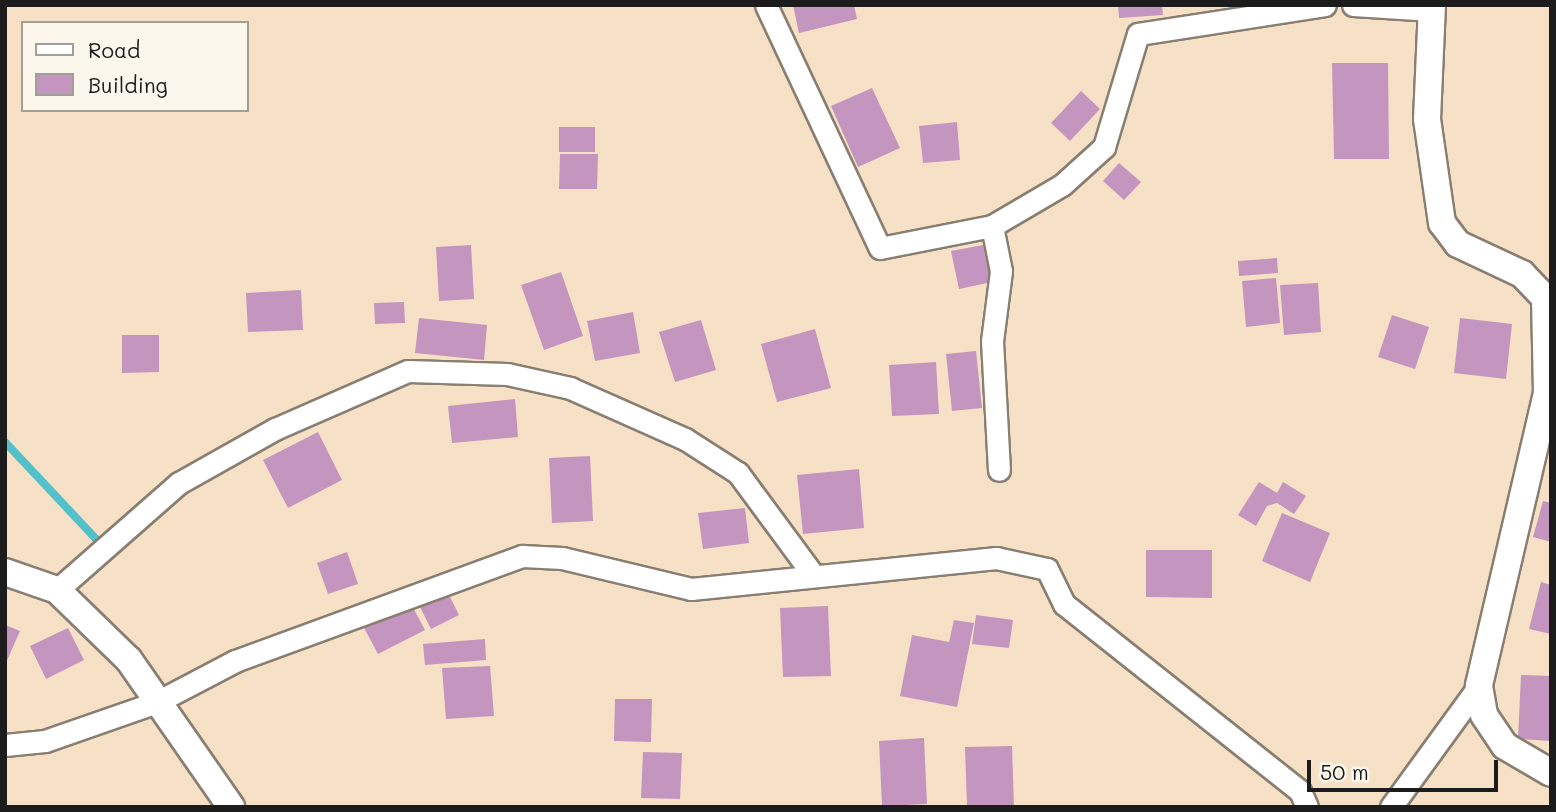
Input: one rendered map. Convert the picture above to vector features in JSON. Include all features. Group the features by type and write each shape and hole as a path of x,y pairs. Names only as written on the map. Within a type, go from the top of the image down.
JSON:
{"street":[{"path":"766,5 880,248 992,226 1062,185 1104,147 1138,34 1325,5"},
{"path":"1353,5 1432,8 1427,119 1441,223 1458,244 1522,274 1548,296 1547,393 1479,686 1484,715 1505,747 1551,773"},
{"path":"992,226 1001,271 992,341 999,470"},
{"path":"57,590 179,483 275,429 408,371 506,374 570,388 685,439 738,473 814,576"},
{"path":"5,745 45,741 157,702 234,661 522,556 562,558 691,589 996,558 1047,569 1064,604 1300,790 1307,807"},
{"path":"5,572 57,590 129,660 231,807"},
{"path":"1391,807 1479,686"}],"building":[{"path":"793,5 854,5 857,19 799,33"},
{"path":"1118,5 1162,5 1163,15 1119,18"},
{"path":"1332,63 1388,63 1389,159 1334,159"},
{"path":"872,88 900,148 858,167 831,106"},
{"path":"1081,91 1100,109 1070,141 1051,123"},
{"path":"957,122 960,160 923,163 919,126"},
{"path":"559,127 595,127 595,152 559,152"},
{"path":"560,154 598,154 597,189 559,189"},
{"path":"1119,163 1141,182 1124,200 1103,181"},
{"path":"471,245 474,299 439,301 436,247"},
{"path":"983,245 992,282 959,289 951,251"},
{"path":"1277,258 1278,273 1239,276 1238,261"},
{"path":"561,272 583,336 544,350 521,285"},
{"path":"1276,278 1280,323 1246,327 1242,281"},
{"path":"1318,283 1321,332 1284,335 1280,285"},
{"path":"301,290 303,330 248,332 246,293"},
{"path":"404,302 405,323 375,324 374,303"},
{"path":"633,312 640,353 595,361 587,321"},
{"path":"1392,315 1429,327 1415,369 1378,357"},
{"path":"419,318 487,325 484,360 415,353"},
{"path":"1460,318 1512,324 1506,379 1454,373"},
{"path":"701,320 716,370 675,382 659,332"},
{"path":"815,329 831,388 777,402 761,344"},
{"path":"122,335 159,335 159,372 122,373"},
{"path":"976,351 982,408 952,411 946,354"},
{"path":"936,362 939,414 892,416 889,365"},
{"path":"515,399 518,437 452,443 448,406"},
{"path":"318,432 342,480 288,508 263,460"},
{"path":"590,456 593,521 552,523 549,458"},
{"path":"859,469 864,528 803,534 797,475"},
{"path":"1259,482 1277,493 1283,482 1306,496 1294,514 1277,503 1267,506 1256,526 1238,515"},
{"path":"1543,501 1551,503 1551,542 1533,537"},
{"path":"745,508 749,543 703,549 698,513"},
{"path":"1282,513 1330,533 1310,582 1262,561"},
{"path":"1146,550 1212,550 1212,598 1146,597"},
{"path":"347,552 358,584 328,594 317,563"},
{"path":"1541,582 1551,585 1551,634 1529,629"},
{"path":"446,589 459,615 431,629 418,603"},
{"path":"410,602 425,630 378,654 363,626"},
{"path":"828,606 831,676 783,677 780,608"},
{"path":"976,615 1013,620 1009,648 972,644"},
{"path":"954,620 974,623 957,707 900,696 912,635 949,642"},
{"path":"5,625 20,631 5,665"},
{"path":"68,628 84,660 46,679 30,646"},
{"path":"485,639 486,660 425,665 423,644"},
{"path":"490,666 494,716 446,719 442,668"},
{"path":"1521,675 1551,676 1551,741 1518,739"},
{"path":"615,699 652,699 651,742 614,741"},
{"path":"924,738 927,804 882,806 879,741"},
{"path":"1012,746 1014,807 967,807 965,747"},
{"path":"643,752 682,753 680,799 641,798"}],"waterway":[{"path":"5,442 97,540"}]}
